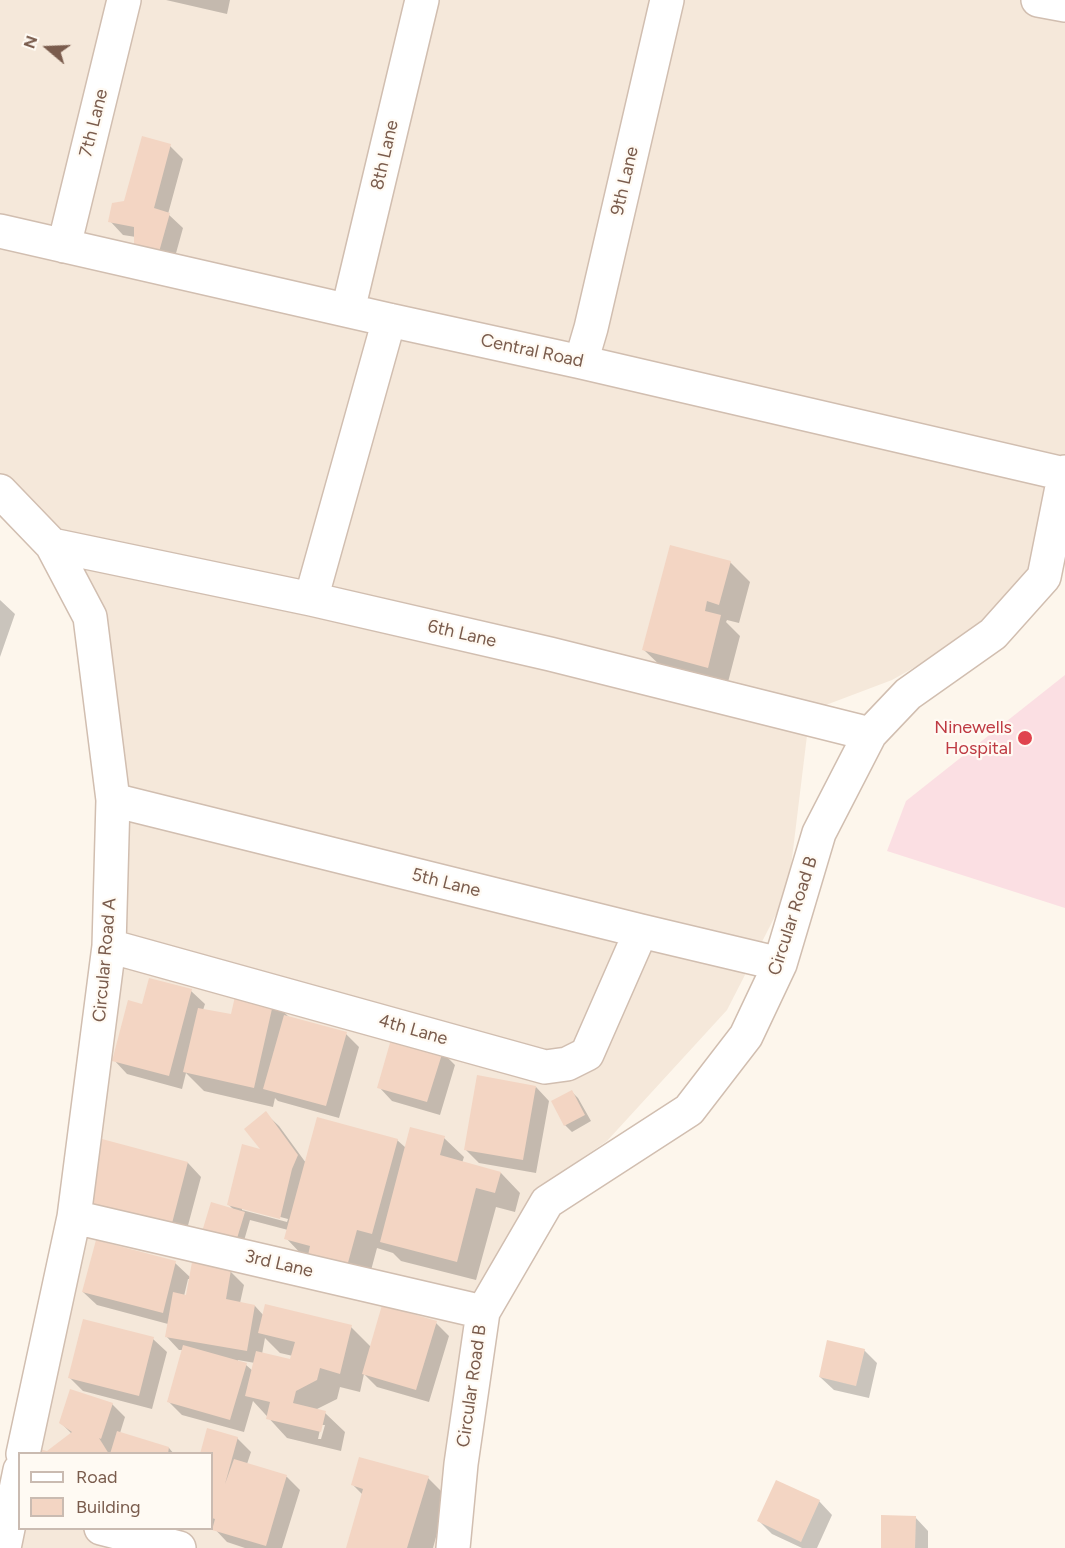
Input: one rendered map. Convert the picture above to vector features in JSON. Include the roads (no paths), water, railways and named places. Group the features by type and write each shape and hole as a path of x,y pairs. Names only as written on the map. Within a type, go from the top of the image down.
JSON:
{"street":[{"name":"7th Lane","path":"64,246 124,0"},
{"name":"8th Lane","path":"348,310 422,0"},
{"name":"9th Lane","path":"581,362 591,328 667,0"},
{"path":"1038,0 1065,5"},
{"name":"Central Road","path":"0,231 1065,473"},
{"path":"311,599 389,320"},
{"name":"Circular Road B","path":"453,1548 461,1464 483,1312 547,1202 689,1110 746,1036 780,964 819,833 870,734 908,694 993,634 1044,577 1065,473"},
{"name":"Circular Road A","path":"0,490 52,545 90,617 113,800 110,946 75,1217 23,1452"},
{"name":"6th Lane","path":"52,545 311,599 550,654 870,734"},
{"name":"5th Lane","path":"113,800 780,964"},
{"name":"4th Lane","path":"110,946 545,1067 567,1064 586,1054 641,931"},
{"name":"3rd Lane","path":"75,1217 483,1312"},
{"path":"4,1548 16,1507 18,1488"},
{"path":"110,1530 179,1548"}],"place":[{"name":"Ninewells Hospital","path":"1025,738"}]}
